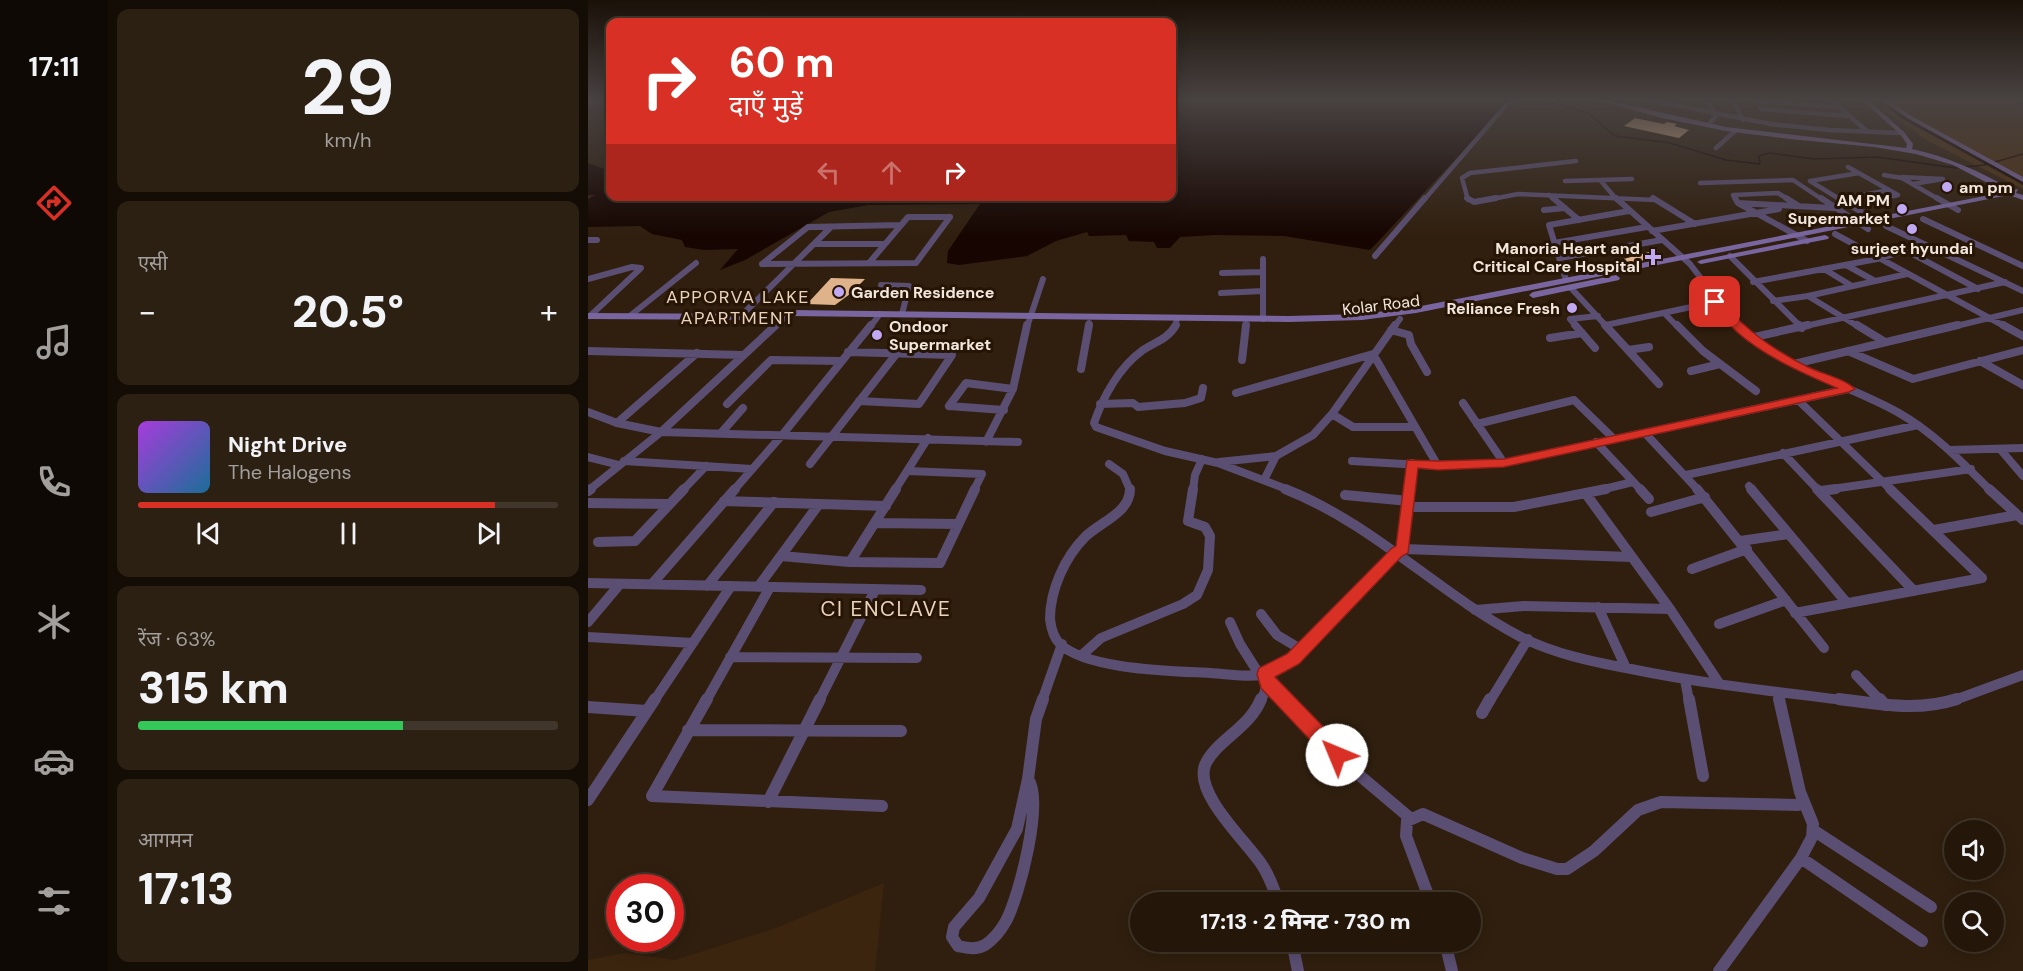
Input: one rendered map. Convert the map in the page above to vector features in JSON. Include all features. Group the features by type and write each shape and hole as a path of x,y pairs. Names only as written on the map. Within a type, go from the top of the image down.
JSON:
{"main road":[{"path":"1876,145 1900,148"},
{"path":"1877,145 1900,148 1958,163 1985,185 2017,194"},
{"path":"1909,150 1910,145"},
{"path":"1960,145 2023,180"},
{"name":"Kolar Road","path":"589,316 1177,321 1246,326 1319,327 1400,319 1538,294 1569,284 1682,257 1949,205 1985,185 2017,194"},
{"name":"Kolar Road","path":"878,317 902,314 1089,323 1325,319 1398,313 1530,287 1569,284 1689,264 1835,234 1923,219 2017,194"},
{"path":"1875,220 1886,226"},
{"path":"1530,287 1538,294"}],"street":[{"path":"1375,256 1471,145"},
{"path":"1716,148 1719,145"},
{"path":"1576,161 1470,173 1462,178 1467,199 1474,202 1518,194 1653,198 1695,224"},
{"path":"1848,167 1898,195 1850,205"},
{"path":"1859,173 1810,181 1875,220"},
{"path":"1884,175 1943,179 1913,184"},
{"path":"1815,184 1867,177"},
{"path":"1900,177 1958,210"},
{"path":"1565,181 1632,179"},
{"path":"1601,180 1612,197 1689,264 1715,302 1750,338 1794,363 1918,425 1950,450 2020,517"},
{"path":"1700,183 1793,180 1868,229"},
{"path":"1842,199 1890,190"},
{"path":"1799,207 1778,192 1733,195 1738,203 1807,241"},
{"path":"1549,195 1579,220"},
{"path":"1738,203 1833,208"},
{"path":"1554,243 1695,224 1791,206"},
{"path":"1544,210 1565,208"},
{"path":"1629,211 1549,225 1569,284 1659,384"},
{"path":"869,263 909,217 950,217 918,262 869,263 796,264 762,263 807,227 901,225"},
{"path":"1923,219 2023,266"},
{"path":"741,316 796,264 831,226"},
{"path":"1886,226 2023,291"},
{"path":"1835,234 1877,259 2023,336"},
{"path":"588,240 597,240"},
{"path":"1560,258 1662,240"},
{"path":"814,244 885,244"},
{"path":"1753,282 1877,259 1926,245"},
{"path":"1907,252 1978,289"},
{"path":"1730,256 1753,282 1802,328"},
{"path":"1263,259 1263,319"},
{"path":"631,315 696,263"},
{"path":"1846,265 1875,281"},
{"path":"588,279 632,267 641,268 589,316"},
{"path":"1824,269 1852,286"},
{"path":"1222,273 1263,272"},
{"path":"1773,301 1808,296 1908,274"},
{"path":"986,442 1013,388 1029,319 1043,279"},
{"path":"1750,338 2005,282"},
{"path":"881,285 909,286 902,314"},
{"path":"1221,293 1263,291"},
{"path":"1808,296 1885,342"},
{"path":"1606,325 1715,302"},
{"path":"1794,363 2023,310"},
{"path":"1664,313 1720,364 1756,391"},
{"path":"588,491 661,432 781,316"},
{"path":"1595,348 1570,319 1598,316"},
{"path":"652,584 783,434 878,317"},
{"path":"1218,463 1276,456 1313,435 1332,414 1400,319"},
{"path":"1177,321 1169,336 1147,347 1136,357 1102,398 1094,423 1100,430 1166,451 1218,463 1306,497 1400,551 1474,610 1528,639 1585,660 1685,680 1923,708 2023,675"},
{"path":"1081,369 1089,323"},
{"path":"1242,360 1246,326"},
{"path":"1391,330 1409,335 1411,344 1427,372"},
{"path":"1550,338 1582,333"},
{"path":"1628,350 1649,347"},
{"path":"1848,351 1913,380 2023,350"},
{"path":"588,351 743,355"},
{"path":"848,352 952,355 919,404 859,401"},
{"path":"617,423 698,353"},
{"path":"810,464 897,353"},
{"path":"1236,393 1303,375 1342,360 1373,354"},
{"path":"1373,354 1438,466"},
{"path":"727,404 771,360 841,361"},
{"path":"1980,361 2023,385"},
{"path":"1691,371 1720,364"},
{"path":"1004,410 949,406 966,383 1013,388"},
{"path":"1100,404 1133,403 1138,407 1185,403 1201,398 1203,388"},
{"path":"1352,461 1438,466 1504,463 1849,389"},
{"path":"1477,424 1574,400 1614,438"},
{"path":"1795,613 1982,578 1798,400"},
{"path":"1463,403 1504,463"},
{"path":"721,433 743,408"},
{"path":"588,412 617,423 661,432 833,435 1018,442"},
{"path":"1332,414 1353,427 1414,427"},
{"path":"1686,475 1918,425"},
{"path":"1645,433 1705,497 1824,648"},
{"path":"850,562 928,438"},
{"path":"1596,442 1649,499"},
{"path":"1950,450 2023,448"},
{"path":"2000,449 2023,476"},
{"path":"1783,453 1913,590"},
{"path":"1264,480 1276,456"},
{"path":"588,457 622,463 752,469"},
{"path":"1082,655 1101,638 1183,604 1197,595 1203,587 1208,570 1210,536 1205,527 1188,521 1192,506 1193,476 1202,459"},
{"path":"1109,464 1118,468 1125,476 1130,489 1129,499 1118,511 1086,535 1065,565 1054,596 1050,624 1053,635 1062,644 1082,655 1113,665 1150,670 1264,677 1302,650 1400,551 1409,504 1412,463"},
{"path":"598,542 635,541 706,466"},
{"path":"1821,491 1971,469"},
{"path":"781,556 850,562 940,563 982,474 908,471"},
{"path":"1345,495 1409,504 1514,507 1586,494 1633,482"},
{"path":"1749,486 1846,602"},
{"path":"1586,494 1670,609 1719,683"},
{"path":"1651,512 1705,497"},
{"path":"724,501 886,506"},
{"path":"707,586 774,502"},
{"path":"588,503 668,504"},
{"path":"758,587 819,504"},
{"path":"1934,530 2020,517"},
{"path":"876,524 958,525"},
{"path":"1740,541 1789,534"},
{"path":"1692,569 1747,549"},
{"path":"1400,551 1631,557"},
{"path":"588,583 921,590"},
{"path":"588,622 620,584"},
{"path":"588,800 593,785 647,711 731,586"},
{"path":"770,587 652,796 882,806"},
{"path":"768,802 875,590"},
{"path":"1719,624 1786,600"},
{"path":"1474,610 1524,606 1670,609"},
{"path":"1598,607 1626,668"},
{"path":"1261,614 1277,635 1302,650"},
{"path":"1230,622 1240,644 1264,677 1352,769 1410,818"},
{"path":"588,638 693,643"},
{"path":"1482,713 1528,639"},
{"path":"1028,779 1034,786 1035,804 1026,853 1011,911 1004,925 985,944 974,949 958,946 952,937 954,927 979,898 1011,842 1022,816 1036,718 1062,644"},
{"path":"730,657 917,658"},
{"path":"1856,675 1885,705"},
{"path":"1264,677 1262,701 1246,724 1206,759 1203,776 1213,801 1262,865 1274,892"},
{"path":"1685,680 1703,776"},
{"path":"1777,692 1803,800 1813,830 1931,907"},
{"path":"588,707 647,711"},
{"path":"688,730 901,731"},
{"path":"1427,892 1406,836 1407,820 1423,814 1539,864 1560,870 1576,865 1638,810 1647,806 1661,802 1798,805 1803,800"},
{"path":"1719,971 1801,858 1813,830"},
{"path":"1801,858 1922,941"},
{"path":"1294,952 1298,971"},
{"path":"1447,952 1452,971"}],"shaded area":[{"path":"1176,145 1468,145 1370,250 1284,236 1215,235 1180,237 1170,248 1157,248 1154,242 1129,241 1126,235 1089,236 1087,232 1056,241 1027,256 959,265 947,263 948,251 980,204 868,205 829,212 745,260 720,270 738,249 704,250 685,247 682,240 652,234 640,226 588,227 588,199 595,195 588,195 588,163 606,170 606,201 1176,201"},
{"path":"1937,145 2023,145 2023,189"},
{"path":"884,883 875,971 588,971 588,960 625,953 675,960 776,928"}],"building":[{"path":"1653,251 1661,257 1625,264 1620,260"},
{"name":"Garden Residence","path":"831,278 865,279 835,305 807,304"}],"waterway":[{"path":"1678,145 1726,160 1760,164 1759,156 1769,153 1815,159 1877,157 1956,168 1984,165 2023,154"},
{"path":"1954,145 2023,183"}],"place":[{"name":"am pm","path":"1947,187"},
{"name":"AM PM Supermarket","path":"1902,209"},
{"name":"surjeet hyundai","path":"1912,229"},
{"name":"Manoria Heart and Critical Care Hospital","path":"1653,257"},
{"name":"Garden Residence","path":"839,292"},
{"name":"Reliance Fresh","path":"1572,308"},
{"name":"Ondoor Supermarket","path":"877,335"}],"district":[{"name":"APPORVA LAKE APARTMENT","path":"738,307"},
{"name":"CI ENCLAVE","path":"886,609"}],"route":[{"path":"1337,755 1267,682 1265,674 1293,659 1397,552 1403,549 1412,463 1438,466 1504,463 1849,389 1804,370 1750,338 1715,302"}]}
